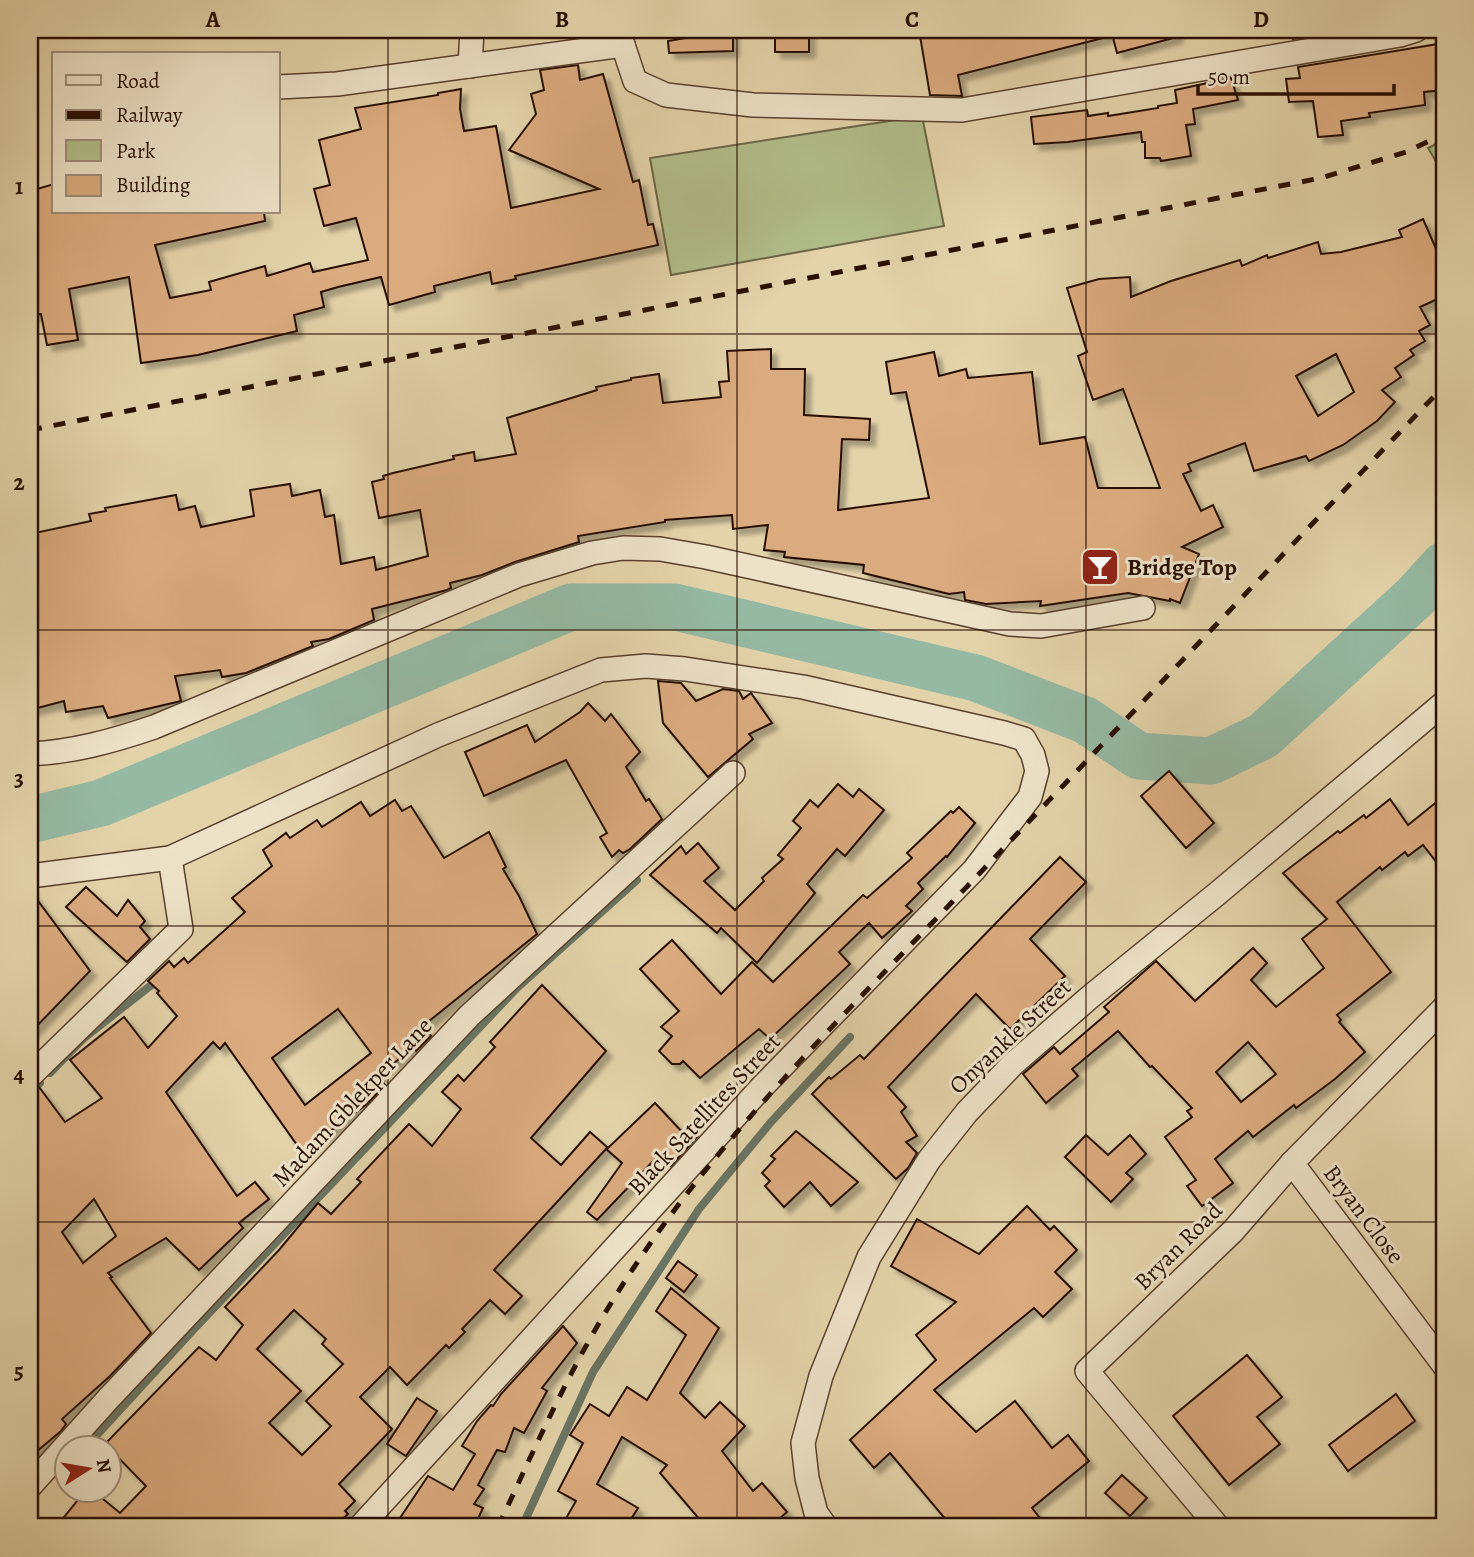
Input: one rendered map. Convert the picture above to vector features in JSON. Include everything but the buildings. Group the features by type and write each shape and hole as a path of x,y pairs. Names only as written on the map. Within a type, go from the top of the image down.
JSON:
{"street":[{"path":"470,66 472,30"},
{"path":"280,87 337,84 470,66 618,38 635,81 666,95 753,105 962,110 1400,35 1416,30"},
{"path":"30,754 53,753 109,743 166,722 519,575 592,553 623,548 660,549 706,557 1010,624 1041,626 1143,608"},
{"name":"Black Satellites Street","path":"170,858 438,735 601,670 646,666 685,669 790,685 1004,733 1024,739 1033,755 1037,771 1030,797 974,870 761,1088 360,1527"},
{"name":"Onyankle Street","path":"826,1527 816,1513 807,1478 803,1443 821,1376 869,1257 929,1160 967,1112 1013,1064 1444,703"},
{"name":"Madam Gblekper Lane","path":"30,1486 109,1398 469,1017 733,773"},
{"path":"30,876 170,858 181,929 30,1076"},
{"name":"Bryan Road","path":"1218,1527 1087,1371 1233,1231 1292,1163 1444,1008"},
{"name":"Bryan Close","path":"1292,1163 1444,1365"}],"green space":[{"path":"922,116 944,226 671,275 650,158"},
{"path":"1444,140 1444,175 1428,148"}],"waterway":[{"path":"30,820 101,803 571,607 675,607 976,678 1085,720 1139,756 1211,761 1263,736 1416,596 1444,565"},
{"path":"98,1434 517,988 637,880"},
{"path":"50,1073 84,1038 159,979"},
{"path":"522,1527 593,1372 699,1209 771,1122 850,1037"},
{"path":"30,1093 40,1083"}],"railway":[{"path":"30,430 1321,178 1406,152 1444,134"},
{"path":"498,1527 552,1412 613,1300 650,1244 731,1139 820,1040 1444,386"}],"place":[{"name":"Bridge Top","path":"1100,567"}]}
